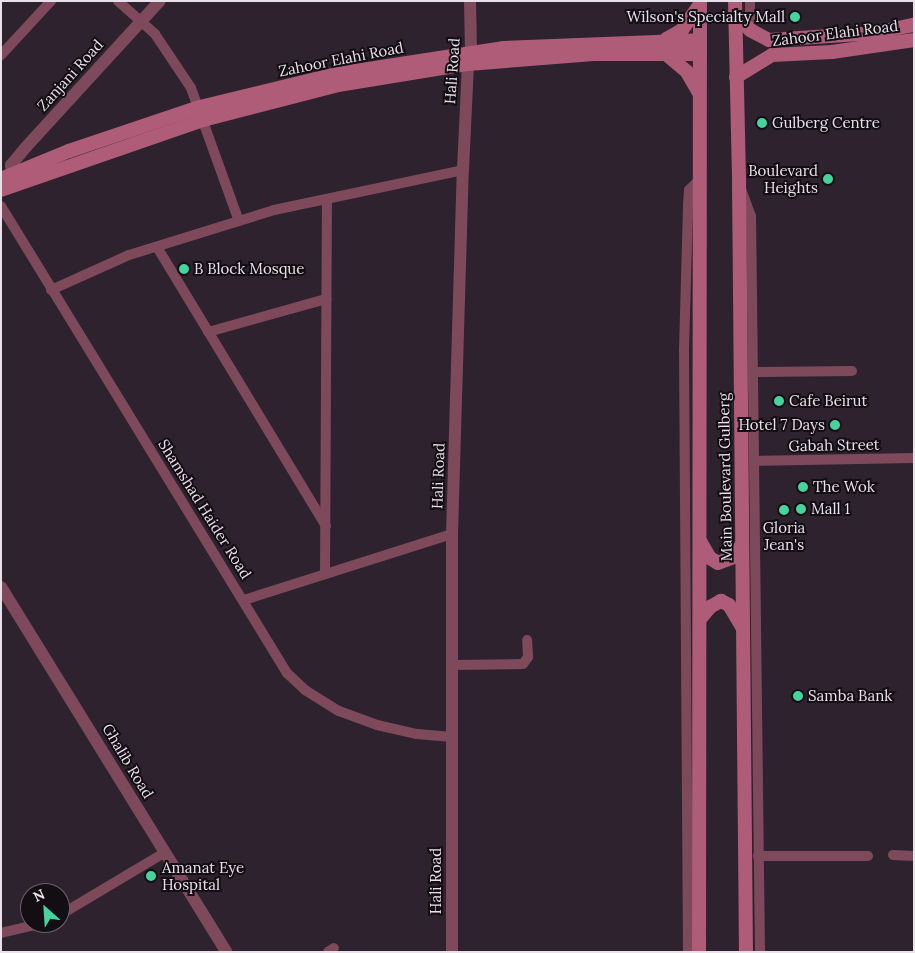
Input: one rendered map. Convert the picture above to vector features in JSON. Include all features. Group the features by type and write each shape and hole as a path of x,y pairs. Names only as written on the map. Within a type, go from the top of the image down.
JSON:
{"main road":[{"path":"663,40 682,30 700,2"},
{"name":"Main Boulevard Gulberg","path":"699,952 700,2"},
{"name":"Zahoor Elahi Road","path":"735,7 750,30 769,40 812,40 875,33 914,25"},
{"name":"Main Boulevard Gulberg","path":"735,7 739,183 746,952"},
{"name":"Zahoor Elahi Road","path":"7,176 202,113 469,58 663,40 700,47"},
{"name":"Zahoor Elahi Road","path":"736,77 772,55 832,52 914,40"},
{"name":"Zahoor Elahi Road","path":"469,58 594,54 667,55 700,47"},
{"path":"667,55 687,72 700,94"},
{"name":"Zahoor Elahi Road","path":"1,190 202,113"},
{"path":"700,541 710,558 718,563 734,557 742,544"},
{"path":"700,619 710,607 721,602 729,605 743,629"}],"street":[{"path":"1,55 51,1"},
{"path":"118,1 173,56 202,113 239,221"},
{"name":"Zanjani Road","path":"7,176 16,158 160,1"},
{"name":"Hali Road","path":"452,952 452,534 470,1"},
{"path":"750,1 750,30"},
{"path":"51,290 156,247 239,221 327,199 463,170"},
{"path":"688,952 685,313 689,190 700,179"},
{"path":"739,183 751,216 760,952"},
{"path":"326,574 327,199"},
{"name":"Shamshad Haider Road","path":"1,206 287,673 305,690 339,711 377,725 417,734 452,737"},
{"path":"156,247 326,526"},
{"path":"208,332 326,299"},
{"path":"754,372 852,371"},
{"name":"Gabah Street","path":"755,461 914,458"},
{"path":"244,600 452,534"},
{"name":"Ghalib Road","path":"1,587 226,952"},
{"path":"452,665 523,664 528,657 527,640"},
{"path":"70,909 164,853"},
{"path":"893,855 914,856"},
{"path":"758,856 868,856"},
{"path":"1,933 20,928"}],"place":[{"name":"Wilson's Specialty Mall","path":"795,17"},
{"name":"Gulberg Centre","path":"762,123"},
{"name":"Boulevard Heights","path":"828,179"},
{"name":"B Block Mosque","path":"184,269"},
{"name":"Cafe Beirut","path":"779,401"},
{"name":"Hotel 7 Days","path":"835,425"},
{"name":"The Wok","path":"803,487"},
{"name":"Mall 1","path":"801,509"},
{"name":"Gloria Jean's","path":"784,510"},
{"name":"Samba Bank","path":"798,696"},
{"name":"Amanat Eye Hospital","path":"151,876"}]}
